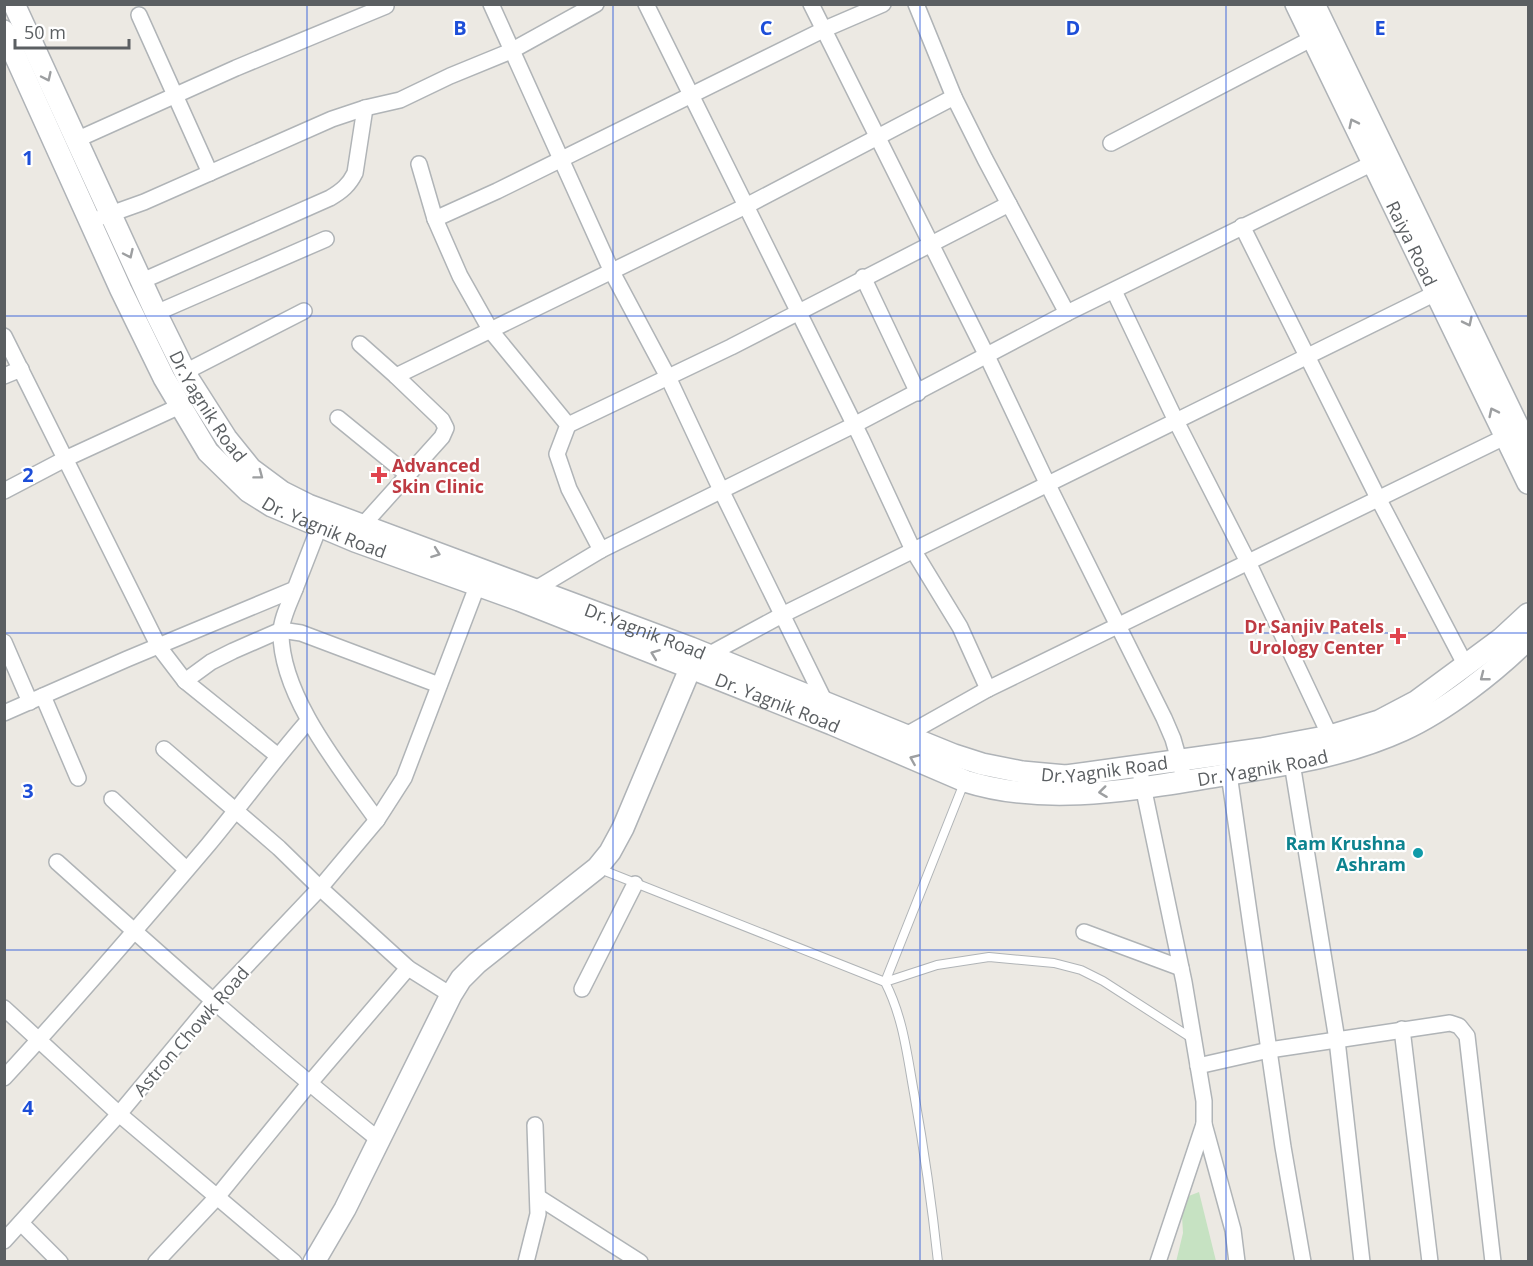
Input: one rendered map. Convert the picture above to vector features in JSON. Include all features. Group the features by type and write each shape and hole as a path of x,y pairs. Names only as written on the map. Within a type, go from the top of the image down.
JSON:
{"street":[{"name":"Dr.Yagnik Road","path":"14,4 76,140 100,218 142,281 185,372 221,431 250,469 322,519"},
{"path":"491,4 612,272 668,377 825,702"},
{"path":"100,218 144,202 332,119 400,100 450,76 512,51 596,4"},
{"path":"646,4 854,425 913,550 960,627 988,689"},
{"path":"812,4 1164,718 1183,771"},
{"path":"435,219 825,28 883,4"},
{"path":"916,4 954,97 1067,313"},
{"name":"Raiya Road","path":"1296,4 1373,163 1443,289"},
{"name":"Raiya Road","path":"1314,4 1443,289 1512,433 1528,483"},
{"path":"76,140 175,94 386,6"},
{"path":"139,15 210,173"},
{"name":"Dr. Yagnik Road","path":"4,31 100,218 121,290 164,378 208,452 248,491 272,506 322,519 700,661 832,724 965,781 986,788 1041,794 1087,794 1144,788 1183,771 1229,774 1340,754 1405,730 1457,698 1528,639"},
{"path":"1111,143 1313,39"},
{"path":"396,376 746,206 954,97"},
{"path":"142,281 330,198 343,190 355,173 365,108"},
{"path":"527,595 601,550 918,393 1067,313 1373,163"},
{"path":"418,164 435,219 460,276 491,331 568,425"},
{"path":"601,550 569,489 557,454 568,425 668,377 1009,204"},
{"path":"1242,226 1378,498 1466,666"},
{"path":"156,313 326,238"},
{"path":"863,277 918,393"},
{"path":"314,1262 345,1209 461,979 477,963 597,868 610,852 700,661 783,614 1443,289"},
{"path":"1114,291 1176,421 1248,562 1330,736"},
{"path":"185,372 303,311"},
{"path":"4,336 159,647 184,681 278,756"},
{"path":"359,533 442,437 446,428 442,420 360,344"},
{"path":"4,376 21,369"},
{"path":"4,491 65,459 180,406"},
{"path":"338,418 408,475"},
{"path":"906,735 988,689 1512,433"},
{"name":"Raiya Road","path":"1512,433 1528,447"},
{"path":"322,519 281,630 283,651 287,668 308,722 377,820"},
{"name":"Astron Chowk Road","path":"4,1241 119,1114 213,1001 320,888 377,820 404,778 480,578"},
{"path":"4,713 295,589"},
{"name":"Dr.Yagnik Road","path":"700,661 825,702 972,761 1022,772 1066,776 1139,767 1183,771 1330,736 1379,721 1417,701 1466,666 1501,639 1528,614"},
{"path":"184,681 218,658 281,630 301,633 439,686"},
{"path":"4,642 78,778"},
{"path":"4,1078 135,932 308,722"},
{"path":"164,749 279,848 408,968 451,995"},
{"path":"1292,763 1337,1040 1362,1262"},
{"path":"1139,767 1194,1039 1204,1101 1204,1124 1233,1230 1237,1262"},
{"path":"1229,774 1283,1147 1303,1262"},
{"path":"112,800 186,869"},
{"path":"57,862 213,1001 378,1140"},
{"path":"582,989 635,884"},
{"path":"1084,932 1181,968"},
{"path":"165,1259 408,968"},
{"path":"4,1008 119,1114 294,1262"},
{"path":"1198,1066 1269,1050 1402,1029 1450,1023 1459,1026 1467,1036 1493,1262"},
{"path":"1402,1029 1430,1262"},
{"path":"1158,1262 1204,1124"},
{"path":"526,1262 538,1214 535,1125"},
{"path":"538,1197 640,1262"},
{"path":"21,1223 60,1262"}],"lane":[{"path":"938,1262 928,1168 903,1026 885,982 972,761"},
{"path":"597,868 885,982 937,965 990,957 1054,963 1081,970 1103,981 1194,1039"}],"green space":[{"path":"1199,1192 1216,1261 1176,1262 1183,1233 1181,1199"}],"place":[{"name":"Advanced Skin Clinic","path":"379,475"},
{"name":"Dr Sanjiv Patels Urology Center","path":"1398,636"},
{"name":"Ram Krushna Ashram","path":"1418,853"}]}
